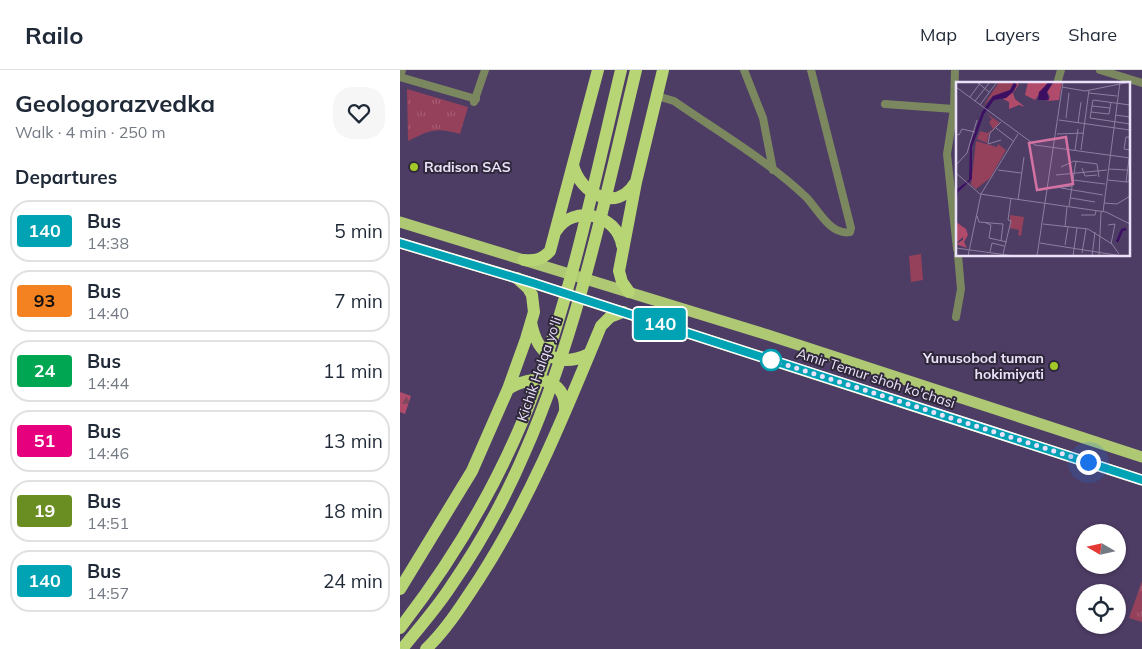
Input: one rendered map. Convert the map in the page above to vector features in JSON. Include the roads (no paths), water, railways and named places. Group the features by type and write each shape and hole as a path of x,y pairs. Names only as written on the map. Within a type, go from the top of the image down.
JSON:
{"highway":[{"path":"524,260 544,257 550,251 598,70"},
{"name":"Kichik Halqa yo'li","path":"400,628 429,590 451,555 496,476 522,420 543,364 561,305 621,70"},
{"name":"Kichik Halqa yo'li","path":"402,649 441,600 464,565 507,490 536,426 584,283 636,70"},
{"path":"629,292 620,277 623,250 636,182 663,70"},
{"path":"573,165 580,183 599,196 622,197 630,191 636,182"},
{"path":"555,232 560,225 572,218 583,215 594,216 606,220 614,226 620,235 623,250"},
{"path":"400,589 472,471 508,389 531,322 534,306 532,295 528,288 518,278"},
{"path":"426,649 442,632 464,602 493,557 531,488 565,413 600,326 610,317 623,312"},
{"path":"531,322 538,343 553,357 571,360 589,354"},
{"path":"508,389 526,381 546,381 562,393 565,402 565,413"}],"main road":[{"name":"Amir Temur shoh ko'chasi","path":"400,222 828,355 1142,457"},
{"name":"Amir Temur shoh ko'chasi","path":"400,243 518,278 1142,480"},
{"path":"822,376 828,355"}],"street":[{"path":"402,70 400,77 475,101 485,70"},
{"path":"744,70 763,118 773,170"},
{"path":"657,96 674,100 773,170 806,198 833,228 846,233 850,232 851,228 811,70"},
{"path":"955,70 954,109 947,154 956,240"},
{"path":"1100,70 1142,83"},
{"path":"885,104 954,109"},
{"path":"956,317 961,290 958,256"}],"place":[{"name":"Radison SAS","path":"414,167"},
{"name":"Yunusobod tuman hokimiyati","path":"1054,366"}]}
